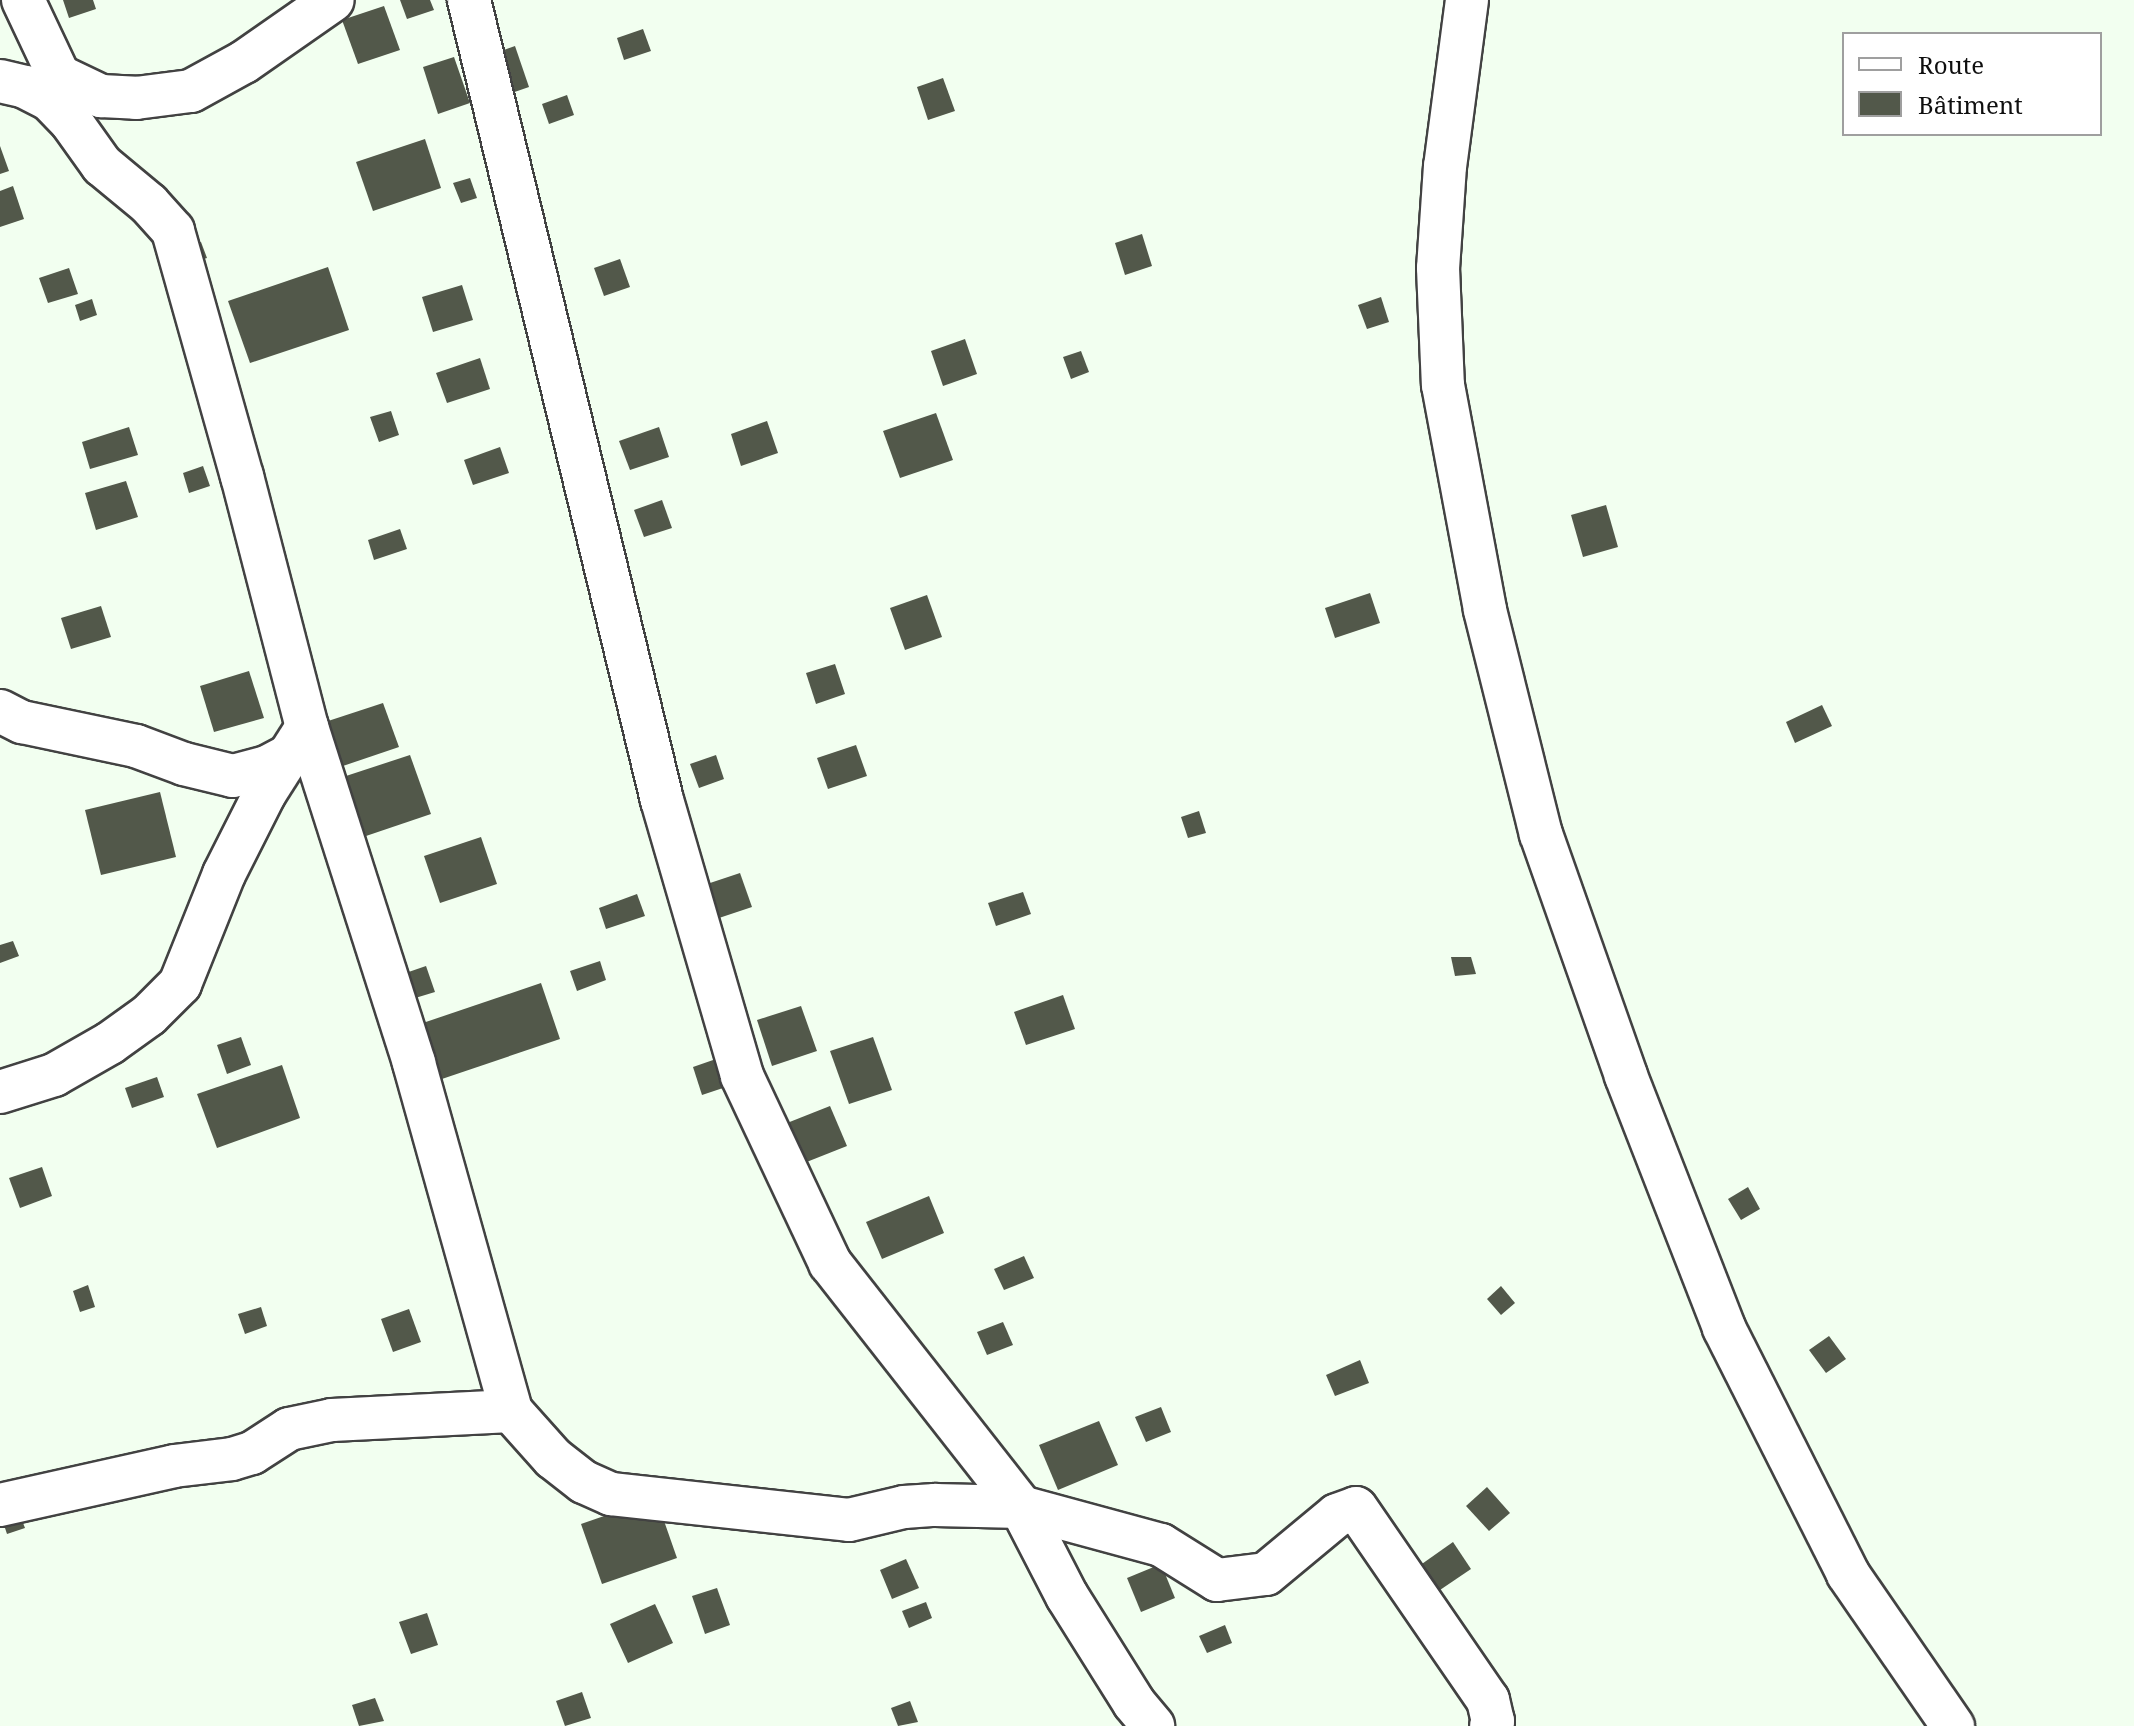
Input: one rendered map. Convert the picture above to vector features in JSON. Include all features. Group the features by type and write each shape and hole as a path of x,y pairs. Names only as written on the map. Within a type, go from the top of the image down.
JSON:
{"street":[{"path":"23,0 54,88 72,123 102,165 149,204 173,231 242,476 298,742 414,1063 511,1411 553,1458 584,1482 611,1494 718,1503 808,1518 849,1520 904,1507 1021,1507 1161,1545 1217,1580 1266,1574 1337,1515 1356,1508 1488,1700 1493,1721 1491,1726"},
{"path":"0,81 25,87 136,98 191,91 244,62 333,0"},
{"path":"469,0 662,800 742,1076 830,1263 1021,1507 1067,1596 1134,1703 1153,1726"},
{"path":"1467,0 1445,166 1438,268 1443,385 1485,610 1541,834 1626,1076 1724,1328 1848,1574 1953,1726"},
{"path":"0,711 22,722 136,746 184,764 233,776 267,767 298,742"},
{"path":"0,1092 54,1075 110,1043 149,1015 180,984 224,874 298,742"},
{"path":"0,1505 174,1466 232,1459 252,1453 289,1429 332,1420 511,1411"}],"building":[{"path":"63,0 93,0 96,9 69,18"},
{"path":"400,0 430,0 434,10 407,19"},
{"path":"384,6 400,50 358,64 342,20"},
{"path":"643,29 651,51 624,60 617,38"},
{"path":"515,46 529,87 506,95 493,54"},
{"path":"454,57 470,103 438,114 423,67"},
{"path":"943,78 955,111 928,120 917,87"},
{"path":"567,95 574,115 549,124 542,104"},
{"path":"425,139 441,188 373,211 356,162"},
{"path":"0,146 9,171 0,174"},
{"path":"470,178 477,198 461,203 453,183"},
{"path":"13,186 24,219 0,227 0,191"},
{"path":"1142,234 1152,266 1125,275 1115,243"},
{"path":"201,242 207,258 190,263 184,247"},
{"path":"620,259 630,287 604,296 594,268"},
{"path":"328,267 349,330 250,363 228,301"},
{"path":"69,268 78,294 48,303 39,278"},
{"path":"462,285 473,320 433,332 422,297"},
{"path":"1381,297 1389,322 1367,329 1358,305"},
{"path":"92,299 97,315 80,321 75,305"},
{"path":"965,339 977,374 943,386 931,351"},
{"path":"1081,351 1089,372 1071,379 1063,357"},
{"path":"480,358 490,389 447,403 436,373"},
{"path":"391,411 399,435 379,442 370,417"},
{"path":"936,413 953,460 900,478 883,431"},
{"path":"767,421 778,453 741,466 731,434"},
{"path":"129,427 138,455 90,469 82,442"},
{"path":"659,427 669,457 630,470 619,441"},
{"path":"500,447 509,473 473,485 464,460"},
{"path":"203,466 210,486 189,493 183,473"},
{"path":"126,481 138,517 96,530 85,493"},
{"path":"662,500 672,528 644,537 634,510"},
{"path":"1606,505 1618,547 1583,557 1571,515"},
{"path":"400,529 407,549 374,560 368,540"},
{"path":"1370,593 1380,623 1335,638 1325,608"},
{"path":"927,595 942,637 905,650 890,608"},
{"path":"101,606 111,637 71,649 61,618"},
{"path":"835,664 845,694 816,704 806,673"},
{"path":"249,671 264,718 214,732 200,686"},
{"path":"383,703 399,747 337,768 322,723"},
{"path":"1822,705 1832,726 1795,743 1786,722"},
{"path":"856,745 867,776 828,789 817,758"},
{"path":"410,755 431,814 366,836 346,776"},
{"path":"716,755 724,779 699,788 690,764"},
{"path":"160,792 176,857 101,875 85,810"},
{"path":"1199,811 1206,833 1188,838 1181,817"},
{"path":"481,837 497,884 440,903 424,856"},
{"path":"740,873 752,907 713,920 701,886"},
{"path":"1023,892 1031,914 996,926 988,903"},
{"path":"637,894 645,916 606,929 599,908"},
{"path":"13,941 19,956 0,963 0,945"},
{"path":"1451,957 1471,957 1476,974 1455,976"},
{"path":"600,961 606,980 577,991 570,971"},
{"path":"426,966 435,992 402,1002 394,977"},
{"path":"541,983 560,1039 433,1082 414,1026"},
{"path":"1063,995 1075,1029 1026,1045 1014,1012"},
{"path":"801,1006 817,1051 772,1066 757,1020"},
{"path":"241,1037 251,1065 227,1074 217,1045"},
{"path":"873,1037 892,1090 849,1104 830,1051"},
{"path":"716,1059 726,1087 702,1095 693,1067"},
{"path":"282,1065 300,1118 217,1148 197,1094"},
{"path":"157,1077 164,1097 132,1108 125,1088"},
{"path":"830,1106 847,1146 799,1165 782,1125"},
{"path":"42,1167 52,1196 20,1208 9,1178"},
{"path":"1748,1187 1760,1209 1741,1220 1728,1199"},
{"path":"929,1196 944,1233 882,1259 866,1222"},
{"path":"1024,1256 1034,1278 1004,1290 994,1269"},
{"path":"88,1285 95,1307 80,1312 73,1291"},
{"path":"1501,1286 1515,1303 1501,1315 1487,1299"},
{"path":"261,1307 267,1326 245,1334 238,1314"},
{"path":"409,1309 421,1342 393,1352 381,1319"},
{"path":"1003,1322 1013,1345 987,1355 977,1332"},
{"path":"1829,1336 1846,1359 1826,1373 1809,1350"},
{"path":"1360,1360 1369,1383 1335,1396 1326,1375"},
{"path":"1161,1407 1171,1432 1146,1442 1135,1417"},
{"path":"1099,1421 1118,1465 1058,1490 1039,1445"},
{"path":"1487,1487 1510,1513 1489,1531 1466,1506"},
{"path":"656,1498 677,1558 602,1584 581,1524"},
{"path":"18,1510 25,1528 7,1534 1,1516"},
{"path":"1453,1542 1471,1569 1437,1592 1419,1566"},
{"path":"906,1559 919,1588 892,1599 880,1570"},
{"path":"1161,1564 1175,1598 1141,1612 1127,1578"},
{"path":"717,1588 730,1625 705,1634 692,1596"},
{"path":"926,1602 932,1618 909,1628 902,1611"},
{"path":"655,1604 673,1643 628,1663 610,1624"},
{"path":"427,1613 438,1645 411,1654 399,1622"},
{"path":"1225,1625 1232,1643 1207,1653 1199,1636"},
{"path":"582,1692 591,1718 565,1726 556,1701"},
{"path":"375,1698 384,1721 359,1726 352,1705"},
{"path":"910,1701 918,1722 898,1726 891,1708"}]}
